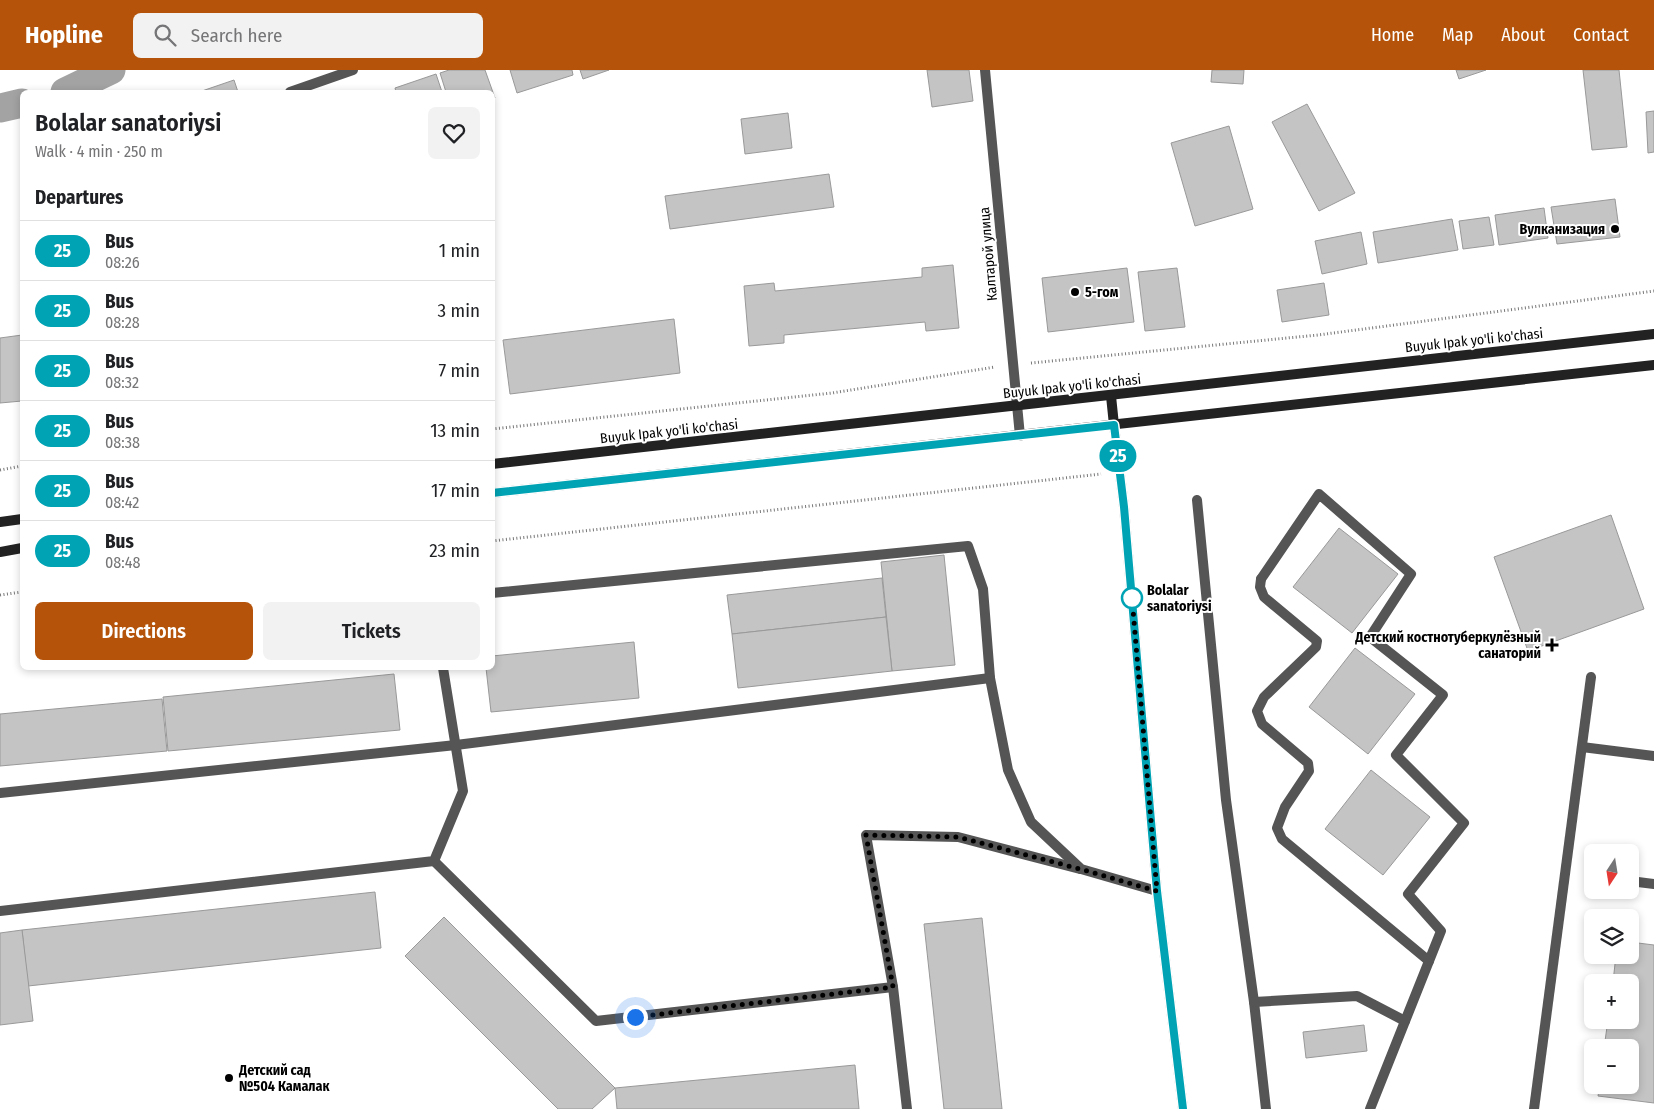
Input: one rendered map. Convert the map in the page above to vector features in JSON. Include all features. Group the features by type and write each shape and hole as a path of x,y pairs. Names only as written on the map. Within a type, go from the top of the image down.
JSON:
{"main road":[{"name":"Buyuk Ipak yo'li ko'chasi","path":"495,464 1654,334"},
{"path":"495,493 1654,365"},
{"path":"1111,396 1114,425"},
{"path":"0,522 20,519"},
{"path":"0,552 20,548"}],"street":[{"path":"296,90 352,70"},
{"name":"Калтарой улица","path":"985,70 1020,436"},
{"path":"1114,425 1124,507 1157,891 1183,1109"},
{"path":"1370,1109 1441,931 1408,894 1464,822 1396,755 1443,695 1370,636 1411,574 1319,494 1261,579 1260,587 1264,597 1316,641 1316,648 1264,697 1257,711 1262,724 1308,763 1308,771 1285,807 1277,828 1282,839 1429,961"},
{"path":"1197,500 1226,800 1254,1002 1266,1109"},
{"path":"495,593 968,546 983,589 990,678 1008,770 1031,822 1080,869"},
{"path":"434,861 463,791 443,670"},
{"path":"1534,1109 1592,677"},
{"path":"0,793 456,745 990,678"},
{"path":"1582,747 1654,756"},
{"path":"906,1109 893,987 866,835 958,837 1157,891"},
{"path":"0,911 434,861"},
{"path":"434,861 596,1021 893,987"},
{"path":"1639,882 1654,884"},
{"path":"1254,1002 1357,996 1405,1020"}],"path":[{"path":"495,429 832,393 1012,364 1318,335 1654,290"},
{"path":"0,470 20,466"},
{"path":"495,541 1120,472"},
{"path":"0,595 20,592"}],"building":[{"path":"449,70 485,70 492,90 445,90 440,73"},
{"path":"510,70 572,70 573,75 517,93"},
{"path":"580,70 609,70 583,79"},
{"path":"927,70 969,70 973,101 932,107"},
{"path":"1212,70 1244,70 1243,84 1211,82"},
{"path":"1456,70 1486,70 1459,79"},
{"path":"1583,70 1619,70 1627,147 1592,150"},
{"path":"436,74 441,90 396,90 395,88"},
{"path":"234,80 237,90 205,90"},
{"path":"1307,104 1355,193 1319,211 1272,122"},
{"path":"1654,111 1654,152 1648,153 1646,112"},
{"path":"788,113 792,148 745,154 741,119"},
{"path":"1229,126 1253,209 1195,226 1171,143"},
{"path":"829,174 834,207 670,229 665,196"},
{"path":"1615,199 1620,237 1557,244 1551,207"},
{"path":"1544,208 1548,238 1499,245 1495,215"},
{"path":"1489,217 1494,245 1463,249 1459,221"},
{"path":"1452,219 1458,250 1378,263 1373,232"},
{"path":"1361,232 1367,264 1322,274 1315,241"},
{"path":"953,265 959,328 926,331 925,322 784,335 784,343 749,346 744,286 774,283 775,291 922,277 922,268"},
{"path":"1127,268 1134,322 1048,332 1042,278"},
{"path":"1177,268 1185,327 1145,331 1138,272"},
{"path":"1324,283 1329,315 1282,322 1277,290"},
{"path":"674,319 680,373 510,394 503,340"},
{"path":"20,335 20,401 0,403 0,338"},
{"path":"1611,515 1644,609 1528,651 1494,557"},
{"path":"1339,528 1398,574 1352,633 1293,587"},
{"path":"944,555 955,665 892,671 881,562"},
{"path":"882,578 886,617 732,634 727,595"},
{"path":"886,617 892,671 738,688 732,634"},
{"path":"634,642 639,698 491,712 486,670 495,670 495,656"},
{"path":"1355,648 1415,694 1368,754 1309,707"},
{"path":"394,674 400,730 168,751 163,697"},
{"path":"162,699 167,751 0,766 0,714"},
{"path":"1371,770 1430,817 1383,875 1325,829"},
{"path":"375,892 381,948 28,986 22,930"},
{"path":"444,917 615,1088 592,1109 558,1109 405,956"},
{"path":"982,918 1002,1109 944,1109 924,924"},
{"path":"22,930 33,1021 0,1025 0,933"},
{"path":"1639,943 1654,945 1654,1103 1598,1096 1598,1094 1639,1094 1639,1039 1605,1039 1607,1029 1639,1029 1639,974 1614,974 1615,964 1639,964"},
{"path":"1364,1025 1367,1051 1306,1058 1303,1032"},
{"path":"855,1065 859,1109 617,1109 615,1088"}],"waterway":[{"path":"69,90 111,70"},
{"path":"0,108 20,103"}],"bus line":[{"name":"25","path":"495,493 1114,425 1124,507 1157,891 1183,1109"}],"place":[{"name":"Вулканизация","path":"1615,229"},
{"name":"5-гом","path":"1075,292"},
{"name":"Bolalar sanatoriysi","path":"1132,598"},
{"name":"Детский костнотуберкулёзный санаторий","path":"1552,645"},
{"name":"Детский сад №504 Камалак","path":"229,1078"}],"route":[{"path":"635,1017 893,987 866,835 958,837 1157,891 1132,598"}]}
